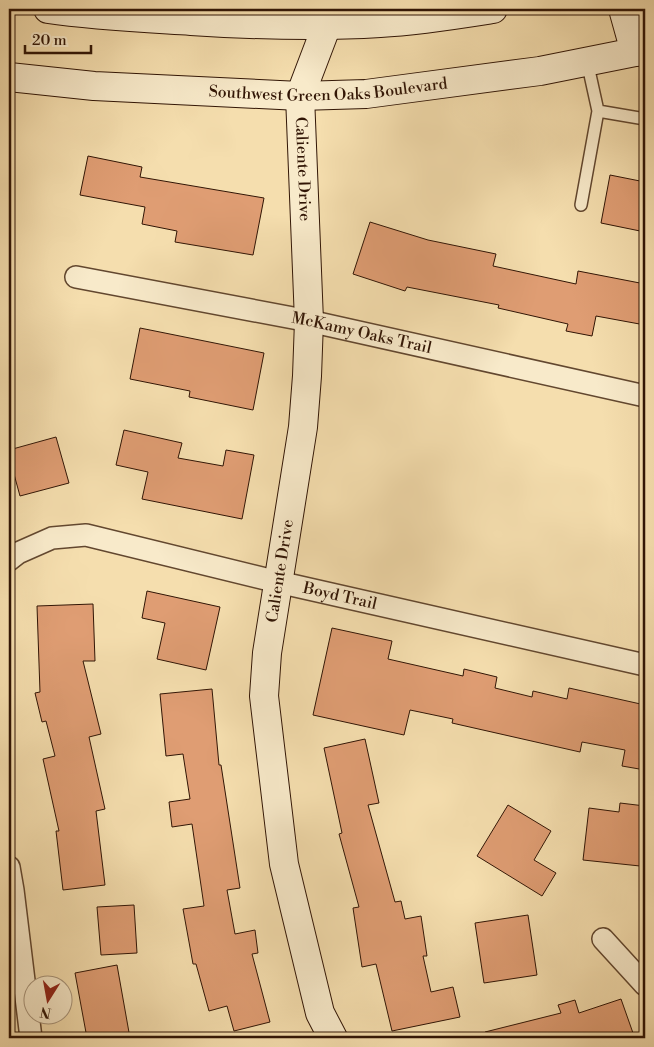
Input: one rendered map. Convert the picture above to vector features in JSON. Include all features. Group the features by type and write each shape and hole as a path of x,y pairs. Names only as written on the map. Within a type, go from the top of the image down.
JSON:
{"main road":[{"path":"48,9 95,16 255,25 331,17 381,23 444,17 493,9"},
{"path":"623,9 640,51"},
{"path":"300,96 331,17"},
{"name":"Southwest Green Oaks Boulevard","path":"9,77 94,86 300,96 366,94 540,71 640,51"},
{"name":"Caliente Drive","path":"300,96 309,321 307,376 303,427 267,653 264,696 284,864 320,1013 333,1038"}],"street":[{"name":"McKamy Oaks Trail","path":"76,277 309,321 645,396"},
{"name":"Boyd Trail","path":"9,560 18,553 52,538 86,536 278,582 645,665"},
{"path":"9,866 15,952 31,1038"},
{"path":"602,939 645,986"}],"lane":[{"path":"581,206 598,110 587,61"},
{"path":"598,110 645,119"}],"building":[{"path":"88,156 142,167 140,177 264,198 253,255 175,242 177,231 142,224 145,207 80,195"},
{"path":"610,175 645,182 645,232 601,223"},
{"path":"370,222 428,240 496,254 493,266 576,284 578,271 645,284 645,325 596,316 592,336 566,331 568,324 498,308 499,305 407,287 405,291 353,274"},
{"path":"140,328 264,353 253,410 189,397 190,391 130,379"},
{"path":"124,430 182,443 178,458 223,466 226,450 254,455 242,519 142,499 148,472 116,465"},
{"path":"56,437 69,483 20,496 9,450"},
{"path":"147,591 220,607 206,670 157,659 165,623 142,618"},
{"path":"93,604 95,661 83,661 101,734 89,737 105,809 96,811 105,885 63,890 56,831 59,831 43,759 55,756 46,721 42,722 35,693 40,692 37,606"},
{"path":"332,628 392,641 388,659 463,676 464,669 497,677 495,688 532,697 533,691 567,699 569,688 645,705 645,770 622,766 625,750 582,742 580,752 452,723 453,719 410,710 404,735 313,715"},
{"path":"212,689 219,765 221,765 240,888 227,890 235,934 255,930 258,953 252,954 270,1022 234,1031 227,1006 209,1011 196,964 193,964 183,909 204,906 192,824 172,827 169,802 190,799 183,754 166,756 160,694"},
{"path":"365,739 379,803 368,805 395,902 401,901 405,919 421,916 427,956 423,956 431,992 453,987 460,1017 392,1031 376,964 362,967 353,908 359,907 339,834 342,833 324,748"},
{"path":"620,803 645,806 645,826 640,866 583,860 589,808 619,812"},
{"path":"508,805 551,831 534,860 556,873 542,896 477,856"},
{"path":"134,905 137,953 101,955 97,907"},
{"path":"528,915 537,975 484,983 475,923"},
{"path":"117,965 130,1038 87,1038 75,973"},
{"path":"621,999 633,1033 617,1038 486,1038 485,1032 561,1013 558,1005 575,1000 579,1013"}]}
